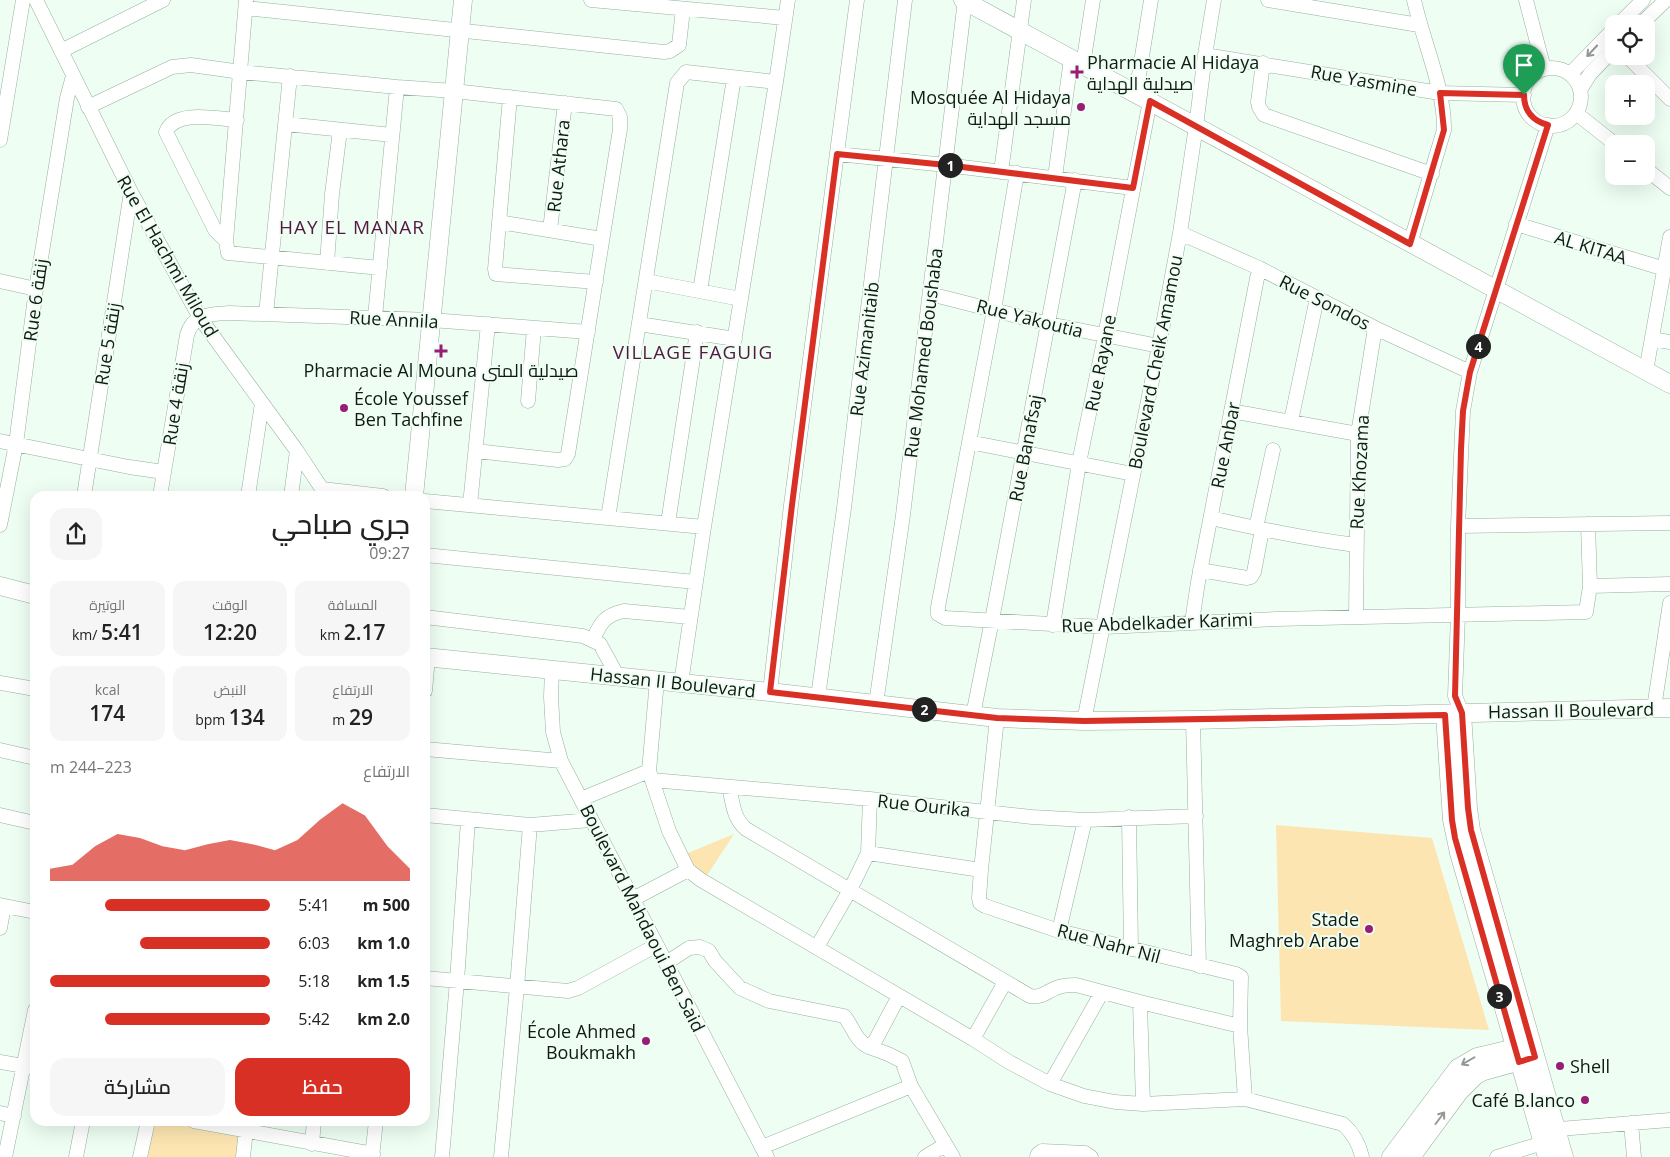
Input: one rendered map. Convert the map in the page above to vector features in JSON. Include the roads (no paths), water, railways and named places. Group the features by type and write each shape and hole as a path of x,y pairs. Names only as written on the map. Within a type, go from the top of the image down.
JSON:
{"main road":[{"path":"414,491 463,0"},
{"path":"964,0 1670,384"},
{"path":"0,586 30,593"},
{"name":"Hassan II Boulevard","path":"430,657 818,697 997,718 1084,721 1193,720 1662,708"},
{"path":"1453,714 1452,820 1455,838 1525,1053 1546,1140 1564,1157"},
{"path":"1391,1157 1458,1068 1477,1056 1525,1053"},
{"path":"1411,1157 1469,1081 1484,1071 1525,1053"}],"street":[{"path":"0,140 23,0"},
{"name":"Rue El Hachmi Miloud","path":"36,0 131,192 200,318 297,451 323,491"},
{"path":"61,51 163,0"},
{"path":"600,0 785,18"},
{"path":"681,683 695,582 788,0"},
{"path":"770,692 857,0"},
{"name":"Rue Azimanitaib","path":"818,697 844,508 905,0"},
{"name":"Rue Mohamed Boushaba","path":"876,704 903,515 946,165 964,0"},
{"path":"1002,172 1024,0"},
{"path":"1055,178 1077,62 1093,0"},
{"name":"Rue Rayane","path":"1053,625 1079,463 1133,188 1143,98 1150,0"},
{"name":"Boulevard Cheik Amamou","path":"1084,721 1180,233 1214,0"},
{"path":"1268,0 1419,25"},
{"path":"1410,244 1444,130 1440,93 1419,25 1414,0"},
{"path":"1526,0 1544,69"},
{"path":"1628,15 1643,0"},
{"path":"1650,15 1666,0"},
{"path":"380,268 228,253 226,241 246,4 664,52 670,51 679,45 683,9"},
{"path":"1570,74 1605,42"},
{"name":"Rue Yasmine","path":"1205,55 1440,93 1524,95"},
{"path":"1580,90 1590,74 1605,59"},
{"path":"1263,63 1258,102 1264,114 1432,174"},
{"path":"88,107 172,68 190,65 241,72 397,88 454,91 616,109 620,117 620,128 568,454 565,459 558,460 476,451"},
{"path":"1637,65 1670,99"},
{"path":"1556,68 1570,74 1577,81 1580,90 1580,104 1576,113 1564,123 1548,125 1540,123 1530,115 1524,103 1528,81 1544,69 1556,68"},
{"path":"608,518 677,83 686,72 776,82"},
{"name":"Rue 6 زنقة","path":"0,525 16,444 36,288 67,98 73,76"},
{"path":"266,314 290,76"},
{"path":"700,291 734,78"},
{"path":"375,317 397,88"},
{"path":"510,97 496,274 596,282"},
{"name":"Rue Athara","path":"550,230 564,103"},
{"path":"1576,113 1605,136"},
{"path":"226,241 214,230 166,132 172,123 184,118 237,120"},
{"path":"286,124 392,135"},
{"path":"1453,714 1458,615 1458,526 1463,411 1470,372 1548,125"},
{"path":"327,263 332,194 340,130"},
{"path":"837,154 1017,173 1133,188"},
{"name":"Rue Abdelkader Karimi","path":"1017,173 994,310 938,614 945,618 1104,627 1192,622 1586,612 1590,586"},
{"path":"1655,176 1670,188"},
{"name":"Rue Banafsaj","path":"973,715 1075,180"},
{"name":"Rue 5 زنقة","path":"85,491 131,192"},
{"path":"499,222 602,239"},
{"name":"AL KITAA","path":"1516,224 1667,263"},
{"name":"Rue Sondos","path":"1180,233 1259,268 1375,328 1470,372"},
{"path":"1646,371 1667,263 1670,237"},
{"name":"Rue Anbar","path":"1192,622 1194,601 1259,268"},
{"path":"0,281 36,288"},
{"path":"646,281 741,299"},
{"name":"Rue Yakoutia","path":"930,294 1049,324 1159,346"},
{"path":"1291,421 1317,298"},
{"name":"Rue Annila","path":"200,318 212,314 229,313 375,317 588,332"},
{"name":"Rue 4 زنقة","path":"161,491 186,335 192,323 200,318"},
{"path":"470,505 488,324"},
{"path":"639,324 735,339"},
{"path":"528,401 534,328"},
{"name":"Rue Khozama","path":"1356,617 1358,434 1375,328"},
{"path":"668,523 697,332"},
{"path":"1652,339 1670,342"},
{"path":"249,491 262,403"},
{"path":"1231,411 1358,434"},
{"path":"0,441 164,472"},
{"path":"969,442 1133,474"},
{"path":"1200,570 1247,578 1251,577 1254,572 1259,529 1273,450"},
{"path":"292,491 297,451"},
{"path":"430,501 704,527"},
{"path":"1211,518 1316,540 1356,545"},
{"path":"1458,526 1670,523"},
{"path":"1588,524 1590,586 1670,584"},
{"path":"430,556 695,582"},
{"path":"1662,708 1670,603"},
{"path":"593,640 599,625 614,613 624,611 690,617"},
{"path":"430,618 583,636 600,644 618,676"},
{"name":"Boulevard Mahdaoui Ben Said","path":"552,669 553,732 561,760 765,1152"},
{"path":"656,680 651,775 669,831 688,870 701,880 1009,1062 1050,1084 1084,1096 1115,1102 1143,1104 1245,1098 1343,1124 1353,1133 1361,1150 1362,1157"},
{"path":"0,683 30,688"},
{"path":"868,853 981,870 997,718"},
{"path":"1193,720 1199,966"},
{"path":"430,749 561,760"},
{"path":"0,750 30,757"},
{"name":"Rue Ourika","path":"582,799 651,775 729,787 870,799 1032,817 1085,820 1196,816"},
{"path":"729,787 735,816 738,822 746,829 1030,996 1044,996 1055,988 1066,984 1076,985 1240,1026 1245,1098"},
{"path":"817,947 850,890 868,853 870,799"},
{"path":"0,815 30,822"},
{"path":"430,816 530,825 591,820"},
{"path":"1129,817 1131,949"},
{"path":"442,1157 468,820"},
{"path":"1059,931 1085,820"},
{"path":"501,1157 530,825"},
{"path":"633,899 688,870"},
{"name":"Rue Nahr Nil","path":"981,870 979,898 980,903 984,906 1059,931 1236,974 1241,977 1240,1026"},
{"path":"0,928 2,906 30,911"},
{"path":"430,978 568,991 578,988 657,945"},
{"path":"666,963 689,948 700,947 709,951 740,988 769,1001 844,1016 864,1045 888,1054 902,1062 911,1086 950,1152"},
{"path":"973,1039 1005,982"},
{"path":"1050,1084 1102,992"},
{"path":"870,1047 876,1041 899,996"},
{"path":"1140,1002 1143,1104"},
{"path":"0,1062 30,1067 14,1116 5,1157"},
{"path":"765,1152 911,1086"},
{"path":"0,1113 14,1116"},
{"path":"1497,1157 1546,1140 1631,1123 1670,1120"},
{"path":"1631,1123 1634,1157"},
{"path":"76,1157 82,1126"},
{"path":"140,1157 147,1126"},
{"path":"312,1144 314,1126"},
{"path":"243,1157 246,1127 312,1144 373,1156 376,1126"},
{"path":"925,1157 940,1148 950,1152"},
{"path":"1037,1157 1042,1151 1085,1153 1091,1157"}],"place":[{"name":"Pharmacie Al Hidaya صيدلية الهداية","path":"1077,72"},
{"name":"Mosquée Al Hidaya مسجد الهداية","path":"1081,107"},
{"name":"Pharmacie Al Mouna صيدلية المنى","path":"441,351"},
{"name":"École Youssef Ben Tachfine","path":"344,408"},
{"name":"Stade Maghreb Arabe","path":"1369,929"},
{"name":"École Ahmed Boukmakh","path":"646,1041"},
{"name":"Shell","path":"1560,1066"},
{"name":"Café B.lanco","path":"1585,1100"}],"district":[{"name":"HAY EL MANAR","path":"352,227"},
{"name":"VILLAGE FAGUIG","path":"693,352"}]}
